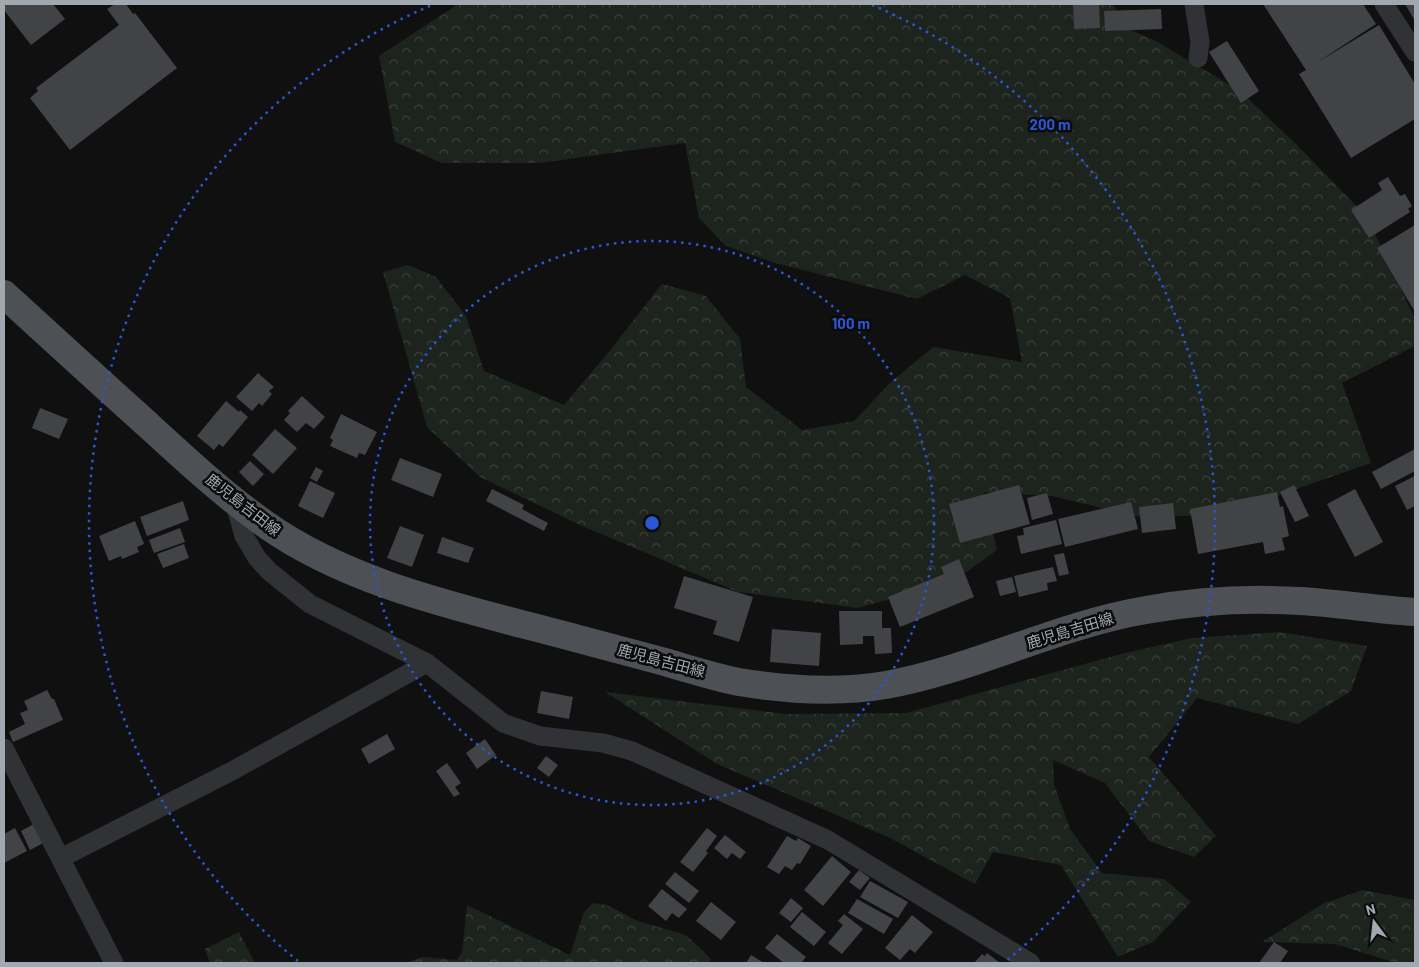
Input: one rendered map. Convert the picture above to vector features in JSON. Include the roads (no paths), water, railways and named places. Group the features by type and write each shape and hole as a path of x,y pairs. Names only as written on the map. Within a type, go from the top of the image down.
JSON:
{"main road":[{"name":"鹿児島吉田線","path":"4,294 172,447 234,500 266,525 305,549 341,568 410,592 737,681 794,688 846,689 886,684 952,669 1098,621 1144,610 1196,603 1236,600 1301,601 1415,612"}],"street":[{"path":"1193,4 1200,42 1198,58"},
{"path":"1384,4 1415,52"},
{"path":"234,500 244,536 257,558 270,572 310,604 427,663 503,723 540,736 603,743 632,751 828,840 1031,963"},
{"path":"60,858 232,771 427,663"},
{"path":"4,748 114,963"}]}
